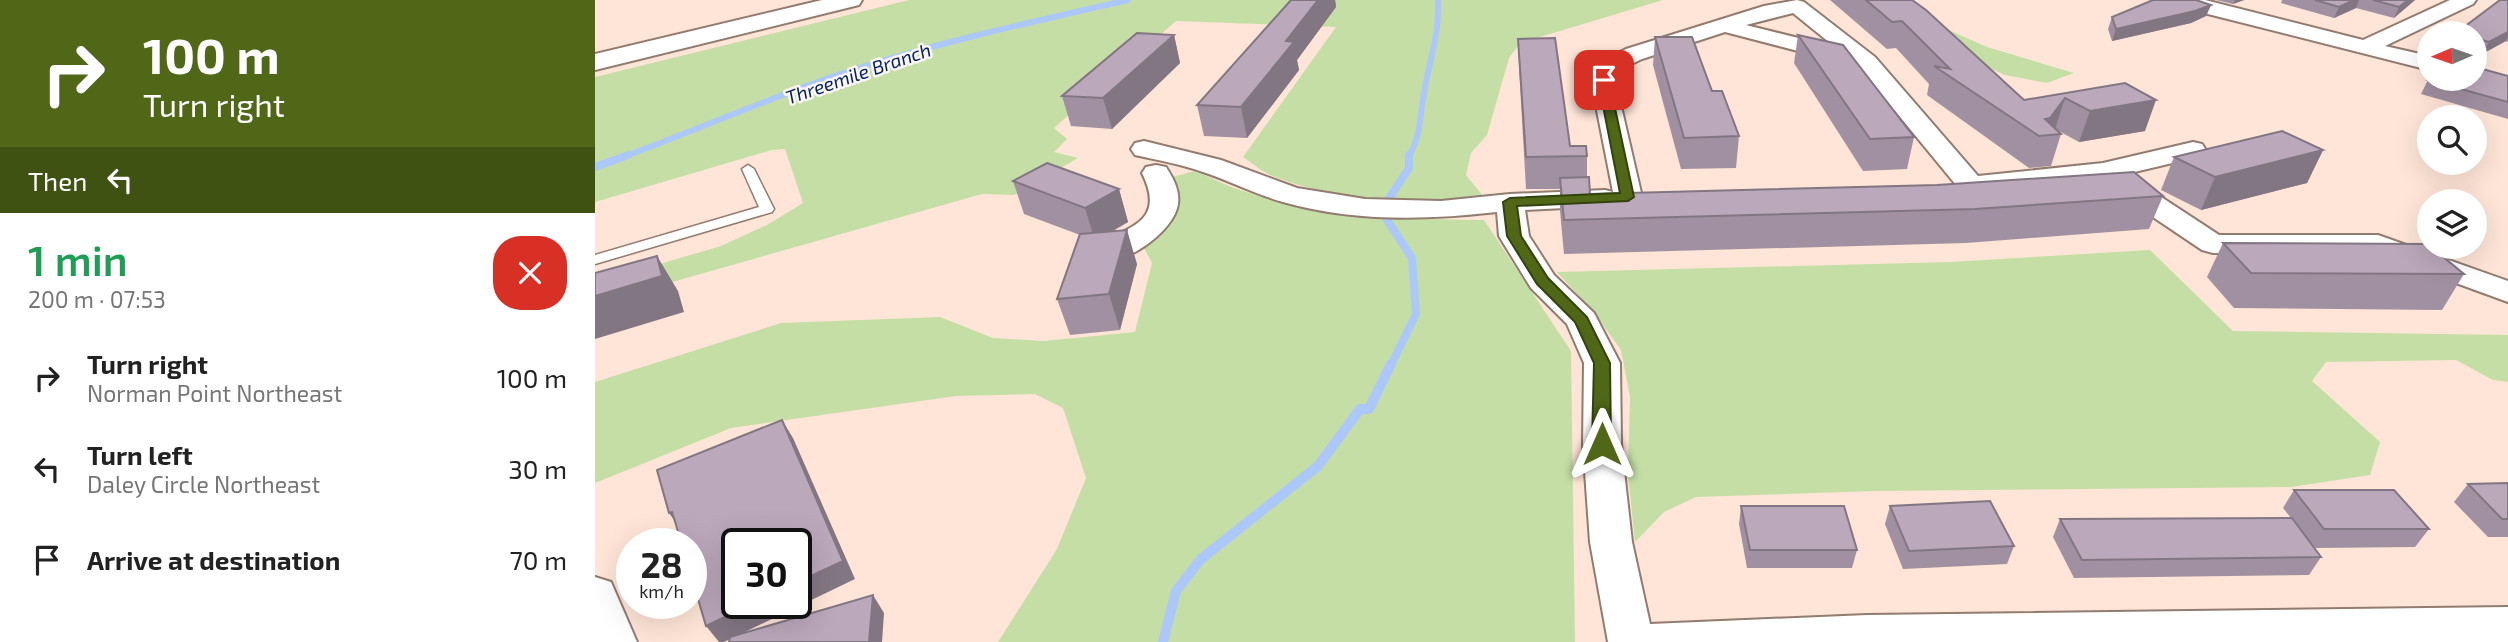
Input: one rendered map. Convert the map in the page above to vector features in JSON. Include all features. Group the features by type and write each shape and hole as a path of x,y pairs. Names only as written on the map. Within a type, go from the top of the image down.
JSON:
{"main road":[{"path":"595,62 851,0"}],"street":[{"path":"2191,0 2203,7 2417,60"},
{"path":"2365,47 2466,0"},
{"path":"1103,256 1142,237 1160,213 1165,195 1151,162 1212,166 1293,196 1365,208 1441,210 1510,202 1641,197 1604,80 1609,66 1634,54 1771,10 1797,6 1867,62 1957,185 2103,171 2193,150"},
{"path":"1727,26 1867,62"},
{"path":"2103,171 2213,244 2378,244 2508,292"},
{"path":"1510,202 1514,236 1542,281 1582,320 1602,363 1602,444 1611,542 1631,642"},
{"path":"595,595 614,642"},
{"path":"1655,642 1867,634 2508,626"}],"lane":[{"path":"595,260 767,209 748,169"}],"green space":[{"path":"909,0 1663,0 1520,43 1509,58 1487,135 1471,153 1466,175 1483,196 1430,200 1375,198 1295,184 1267,173 1243,157 1336,27 1176,21 1054,128 1067,139 1054,152 1078,158 1014,195 982,194 595,304 595,283 721,246 767,225 803,203 785,149 772,150 595,202 595,77"},
{"path":"1935,24 1987,47 2074,73 2047,83 2005,75 1945,48"},
{"path":"1195,171 1228,186 1299,206 1392,217 1484,220 1571,351 1575,642 998,642 1057,549 1086,478 1063,408 1035,394 956,396 731,428 595,483 595,382 781,323 940,317 993,338 1044,341 1135,332 1152,263 1144,248 1163,233 1174,219 1177,201 1172,177"},
{"path":"2150,250 2233,331 2508,335 2508,382 2493,380 2456,360 2326,362 2312,381 2380,442 2370,475 2291,487 1874,491 1696,497 1664,512 1635,542 1628,474 1630,397 1621,350 1593,311 1557,272 1950,262"}],"building":[{"path":"1291,0 1318,0 1286,41 1294,42 1241,107 1197,105"},
{"path":"1866,0 1912,0 2024,100 2125,83 2156,100 2090,111 2065,98 2050,118 2045,119 2061,134 2039,136 1934,66 1950,69 1902,21 1892,22"},
{"path":"2153,0 2196,0 2211,5 2116,29 2112,17"},
{"path":"2315,0 2354,0 2339,7"},
{"path":"2373,0 2408,0 2399,7"},
{"path":"2500,0 2508,0 2508,32 2487,41 2487,21 2472,21"},
{"path":"1137,33 1174,35 1103,98 1062,96"},
{"path":"1798,35 1843,45 1914,137 1870,139"},
{"path":"1655,37 1692,37 1712,91 1722,91 1739,136 1684,138"},
{"path":"1555,38 1570,146 1586,146 1587,156 1526,157 1518,39"},
{"path":"2487,70 2508,76 2508,102 2468,91 2487,91"},
{"path":"2282,131 2323,150 2215,177 2174,157"},
{"path":"1047,163 1119,189 1085,208 1013,181"},
{"path":"2134,172 2163,196 1975,209 1564,220 1560,178 1589,177 1590,194 1937,185"},
{"path":"1127,230 1109,294 1057,299 1080,234"},
{"path":"2223,243 2417,244 2417,259 2446,259 2464,274 2251,273"},
{"path":"657,256 662,276 595,296 595,273"},
{"path":"782,420 843,561 812,576 812,528 721,528 721,619 706,626 704,619 707,619 707,528 677,528 672,512 669,513 657,470"},
{"path":"2508,483 2508,519 2502,519 2468,484"},
{"path":"2294,490 2394,490 2429,529 2324,529"},
{"path":"1990,501 2014,546 1909,551 1890,506"},
{"path":"1741,506 1844,506 1857,550 1750,550"},
{"path":"2292,518 2321,557 2082,560 2060,519"},
{"path":"873,595 869,642 729,642 730,637 791,619 812,619 812,613"}],"waterway":[{"name":"Threemile Branch","path":"623,157 798,89 898,56 1128,0"},
{"path":"1409,155 1419,129 1435,37 1438,0"},
{"name":"Threemile Branch","path":"595,167 628,155"},
{"path":"1388,200 1409,168 1409,155"},
{"path":"1387,220 1412,258 1416,314 1391,365"},
{"path":"1163,642 1176,591 1201,559 1318,466 1360,409 1369,409 1391,364"}],"route":[{"path":"1602,444 1602,363 1582,320 1542,281 1514,236 1510,202 1628,197 1604,80"}]}
